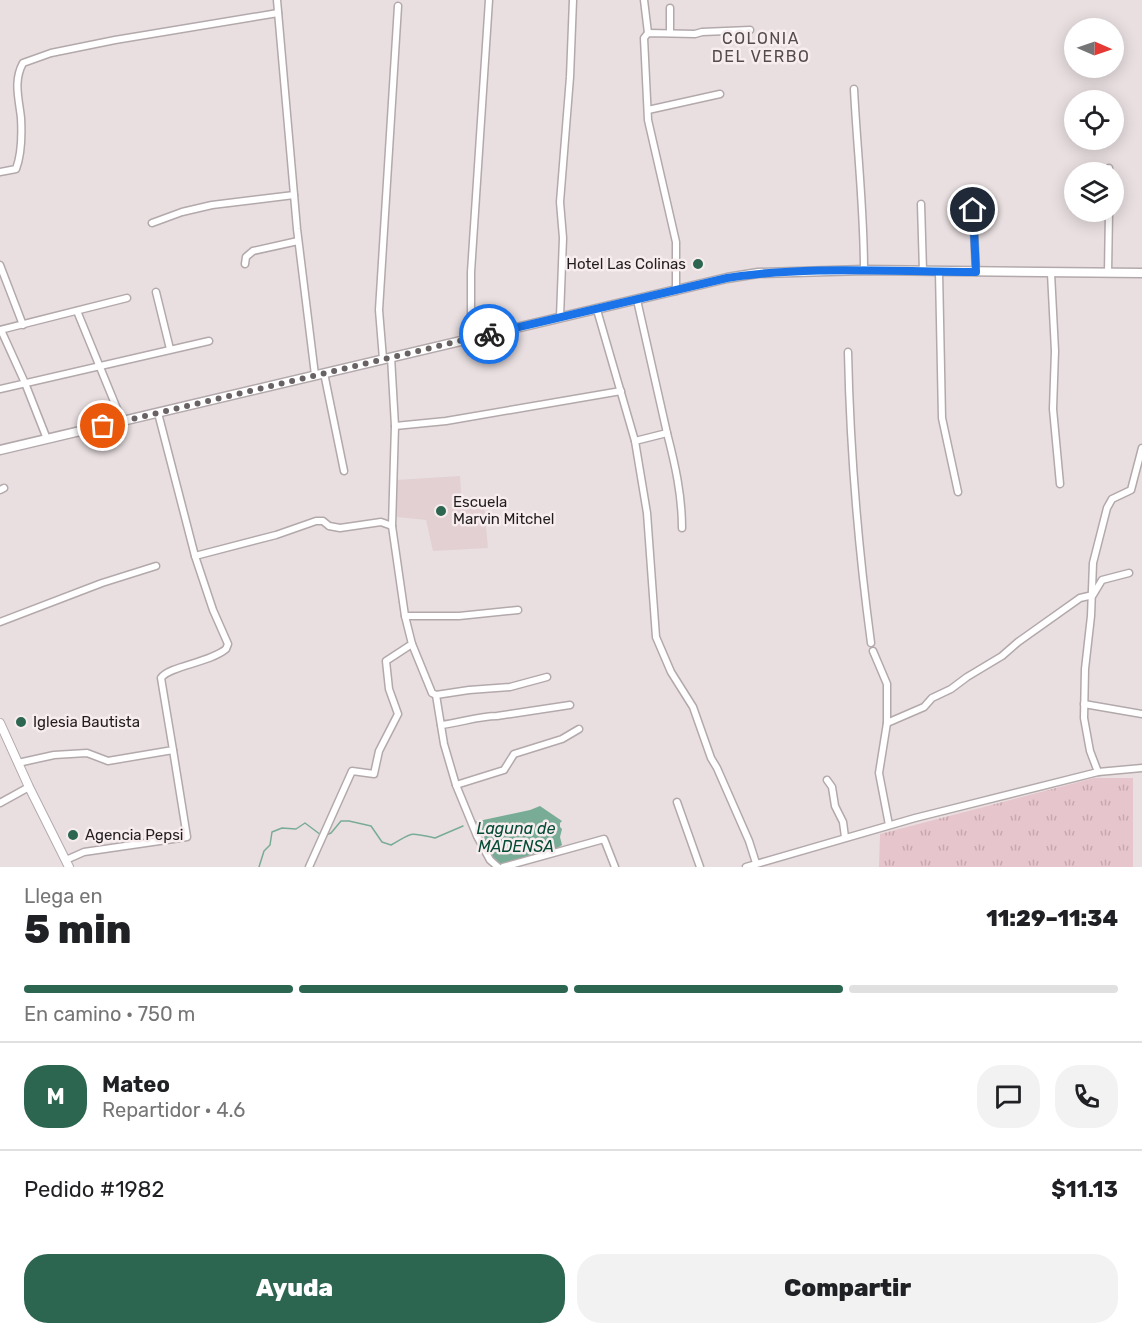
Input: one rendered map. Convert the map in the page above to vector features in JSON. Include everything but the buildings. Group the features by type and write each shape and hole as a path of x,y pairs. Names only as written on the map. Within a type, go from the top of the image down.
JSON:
{"highway":[{"path":"0,450 727,278 758,273 864,270 1142,273"}],"main road":[{"path":"0,723 29,787 68,863"}],"street":[{"path":"277,0 298,241 320,374 344,471"},
{"path":"471,338 472,260 489,0"},
{"path":"560,317 563,238 560,202 570,77 573,0"},
{"path":"644,0 648,33 644,38 648,120 676,242 676,291"},
{"path":"398,6 379,310 395,426 392,526 405,616 412,644 432,693 436,695 444,744 456,785 477,836 490,860 498,867"},
{"path":"670,8 670,32"},
{"path":"0,172 16,170 21,156 21,120 16,85 23,63 51,53 115,40 279,13"},
{"path":"648,33 696,34 750,30"},
{"path":"854,89 864,224 864,270"},
{"path":"648,110 720,94"},
{"path":"152,223 212,205 294,195"},
{"path":"921,204 923,271"},
{"path":"976,272 973,210 990,209"},
{"path":"1108,222 1108,273"},
{"path":"245,264 246,257 253,251 298,241"},
{"path":"0,265 23,325"},
{"path":"939,272 942,418 958,492"},
{"path":"1051,273 1055,351 1053,409 1060,484"},
{"path":"156,292 170,349"},
{"path":"47,439 25,383 0,330 127,298"},
{"path":"637,300 666,433 675,463 682,507 682,528"},
{"path":"597,310 635,441 647,513 656,636 671,672 693,707 711,758 740,820 756,863"},
{"path":"76,311 122,421"},
{"path":"0,389 208,341"},
{"path":"848,352 849,414 859,555 870,643"},
{"path":"395,426 446,421 621,391"},
{"path":"68,863 84,852 187,837 161,678 166,672 205,661 219,654 226,649 228,644 213,610 195,556 158,413"},
{"path":"635,441 666,433"},
{"path":"1098,772 1090,751 1084,718 1085,669 1093,595 1093,563 1107,507 1112,499 1131,490 1142,448"},
{"path":"195,556 276,535 316,521 323,521 329,526 340,528 381,522 392,526"},
{"path":"0,622 156,566"},
{"path":"887,723 924,707 932,698 951,689 1002,656 1080,598 1093,595 1102,580 1129,573"},
{"path":"405,616 459,616 518,610"},
{"path":"309,867 352,771 374,774 379,751 399,714 389,689 386,661 412,644"},
{"path":"873,651 887,684 887,723 879,773 889,825"},
{"path":"436,695 510,687 547,677"},
{"path":"1084,704 1142,714"},
{"path":"441,725 570,705"},
{"path":"456,785 504,770 514,754 561,739 579,729"},
{"path":"18,763 54,755 87,753 108,761 172,750"},
{"path":"746,867 889,825 1098,772 1142,768"},
{"path":"827,780 832,787 835,806 843,822 845,837"},
{"path":"0,803 29,787"},
{"path":"677,802 700,867"},
{"path":"503,867 604,839 615,867"}],"shaded area":[{"name":"Escuela Marvin Mitchel","path":"460,476 462,505 484,504 488,548 433,551 426,520 397,517 396,480"}],"green space":[{"path":"1094,778 1133,778 1133,867 879,867 880,834"}],"water":[{"name":"Laguna de MADENSA","path":"540,806 562,821 560,837 562,845 541,855 500,864 490,854 483,833 477,830 474,822"}],"waterway":[{"path":"326,835 331,833 341,821 349,821 371,826 382,842 391,845 412,834 435,838 463,826"},
{"path":"259,867 264,851 270,845 272,832 282,828 296,829 305,823 321,835"}],"way so far":[{"path":"103,426 489,334"}],"place":[{"name":"Hotel Las Colinas","path":"698,264"},
{"name":"Escuela Marvin Mitchel","path":"441,511"},
{"name":"Iglesia Bautista","path":"21,722"},
{"name":"Agencia Pepsi","path":"73,835"}],"district":[{"name":"COLONIA DEL VERBO","path":"761,47"}],"route":[{"path":"489,334 727,278 758,273 864,270 976,272 973,210"}]}
